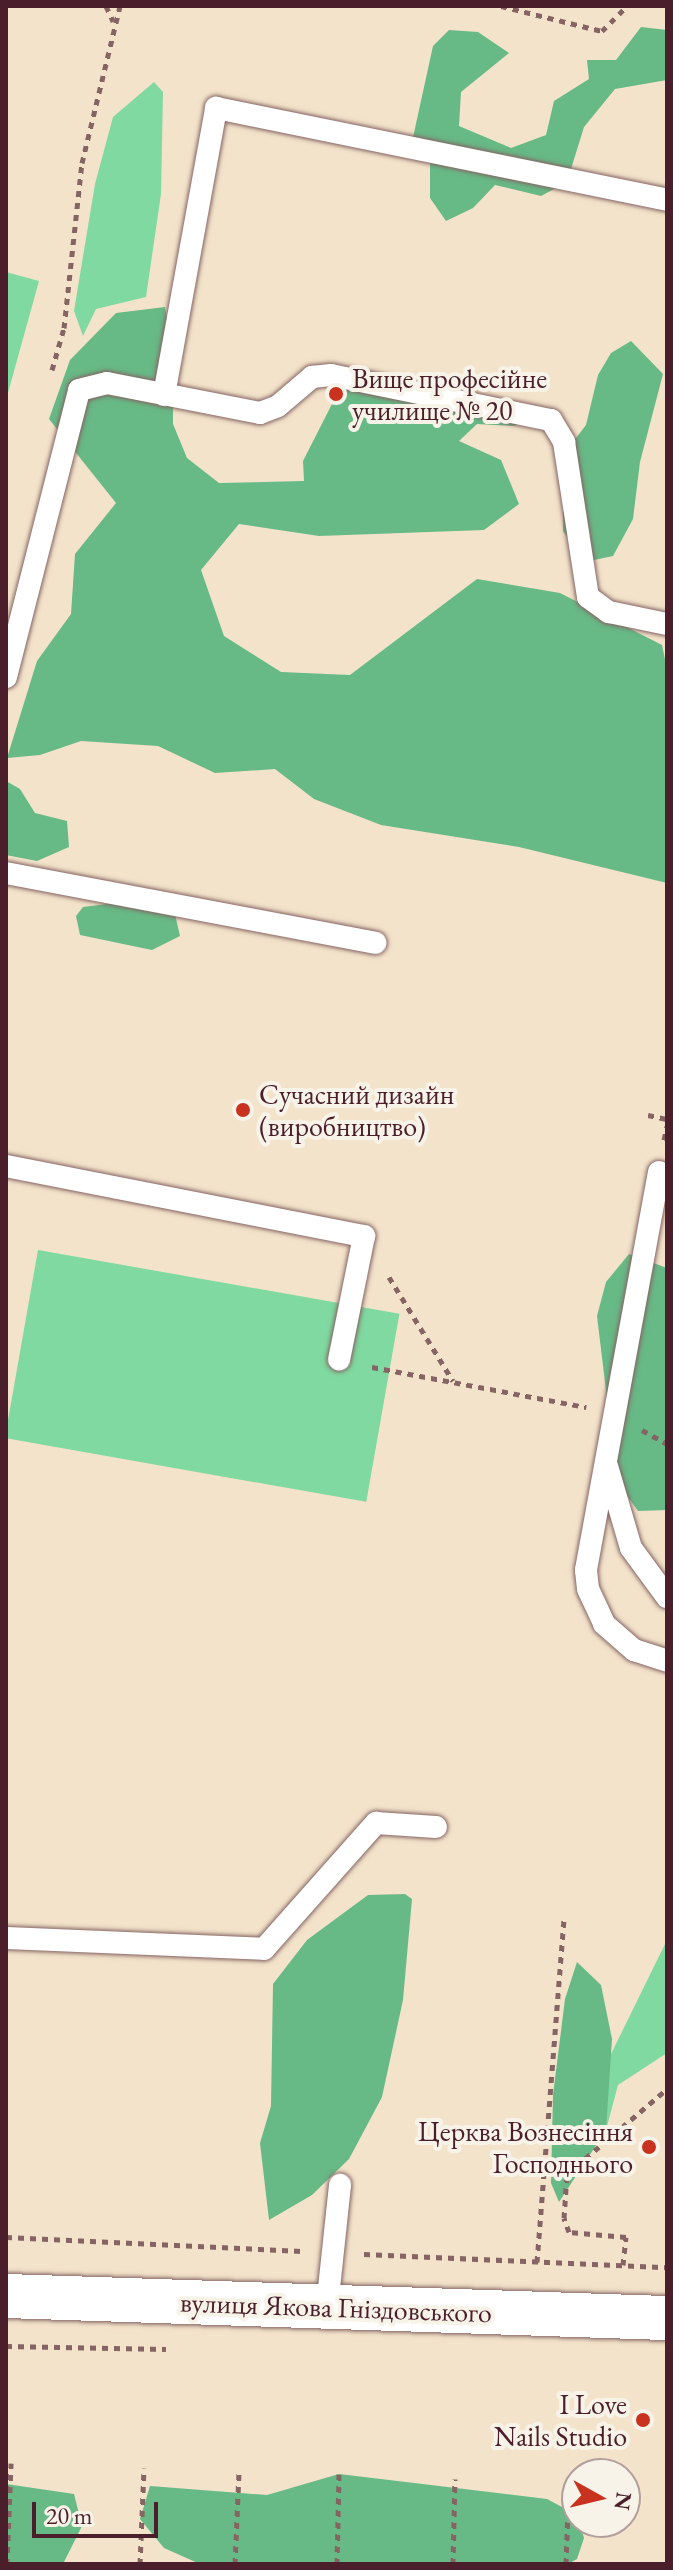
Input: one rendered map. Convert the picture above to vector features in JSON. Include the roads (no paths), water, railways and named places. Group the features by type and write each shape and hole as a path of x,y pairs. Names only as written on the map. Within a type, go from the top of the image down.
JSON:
{"street":[{"name":"вулиця Якова Гніздовського","path":"6,2296 667,2318"}],"lane":[{"path":"164,395 216,108 667,200"},
{"path":"6,677 79,390 107,383 260,413 278,406 312,377 331,375 551,420 564,442 588,597 609,612 667,624"},
{"path":"6,873 375,943"},
{"path":"6,1166 364,1236 339,1360"},
{"path":"659,1172 587,1551 588,1589 604,1624 618,1638 667,1661"},
{"path":"604,1452 631,1548 667,1597"},
{"path":"6,1938 264,1949 376,1823 436,1827"},
{"path":"327,2307 340,2185"}],"place":[{"name":"Вище професійне училище № 20","path":"336,394"},
{"name":"Сучасний дизайн (виробництво)","path":"243,1110"},
{"name":"Церква Вознесіння Господнього","path":"649,2147"},
{"name":"I Love Nails Studio","path":"643,2420"}]}
